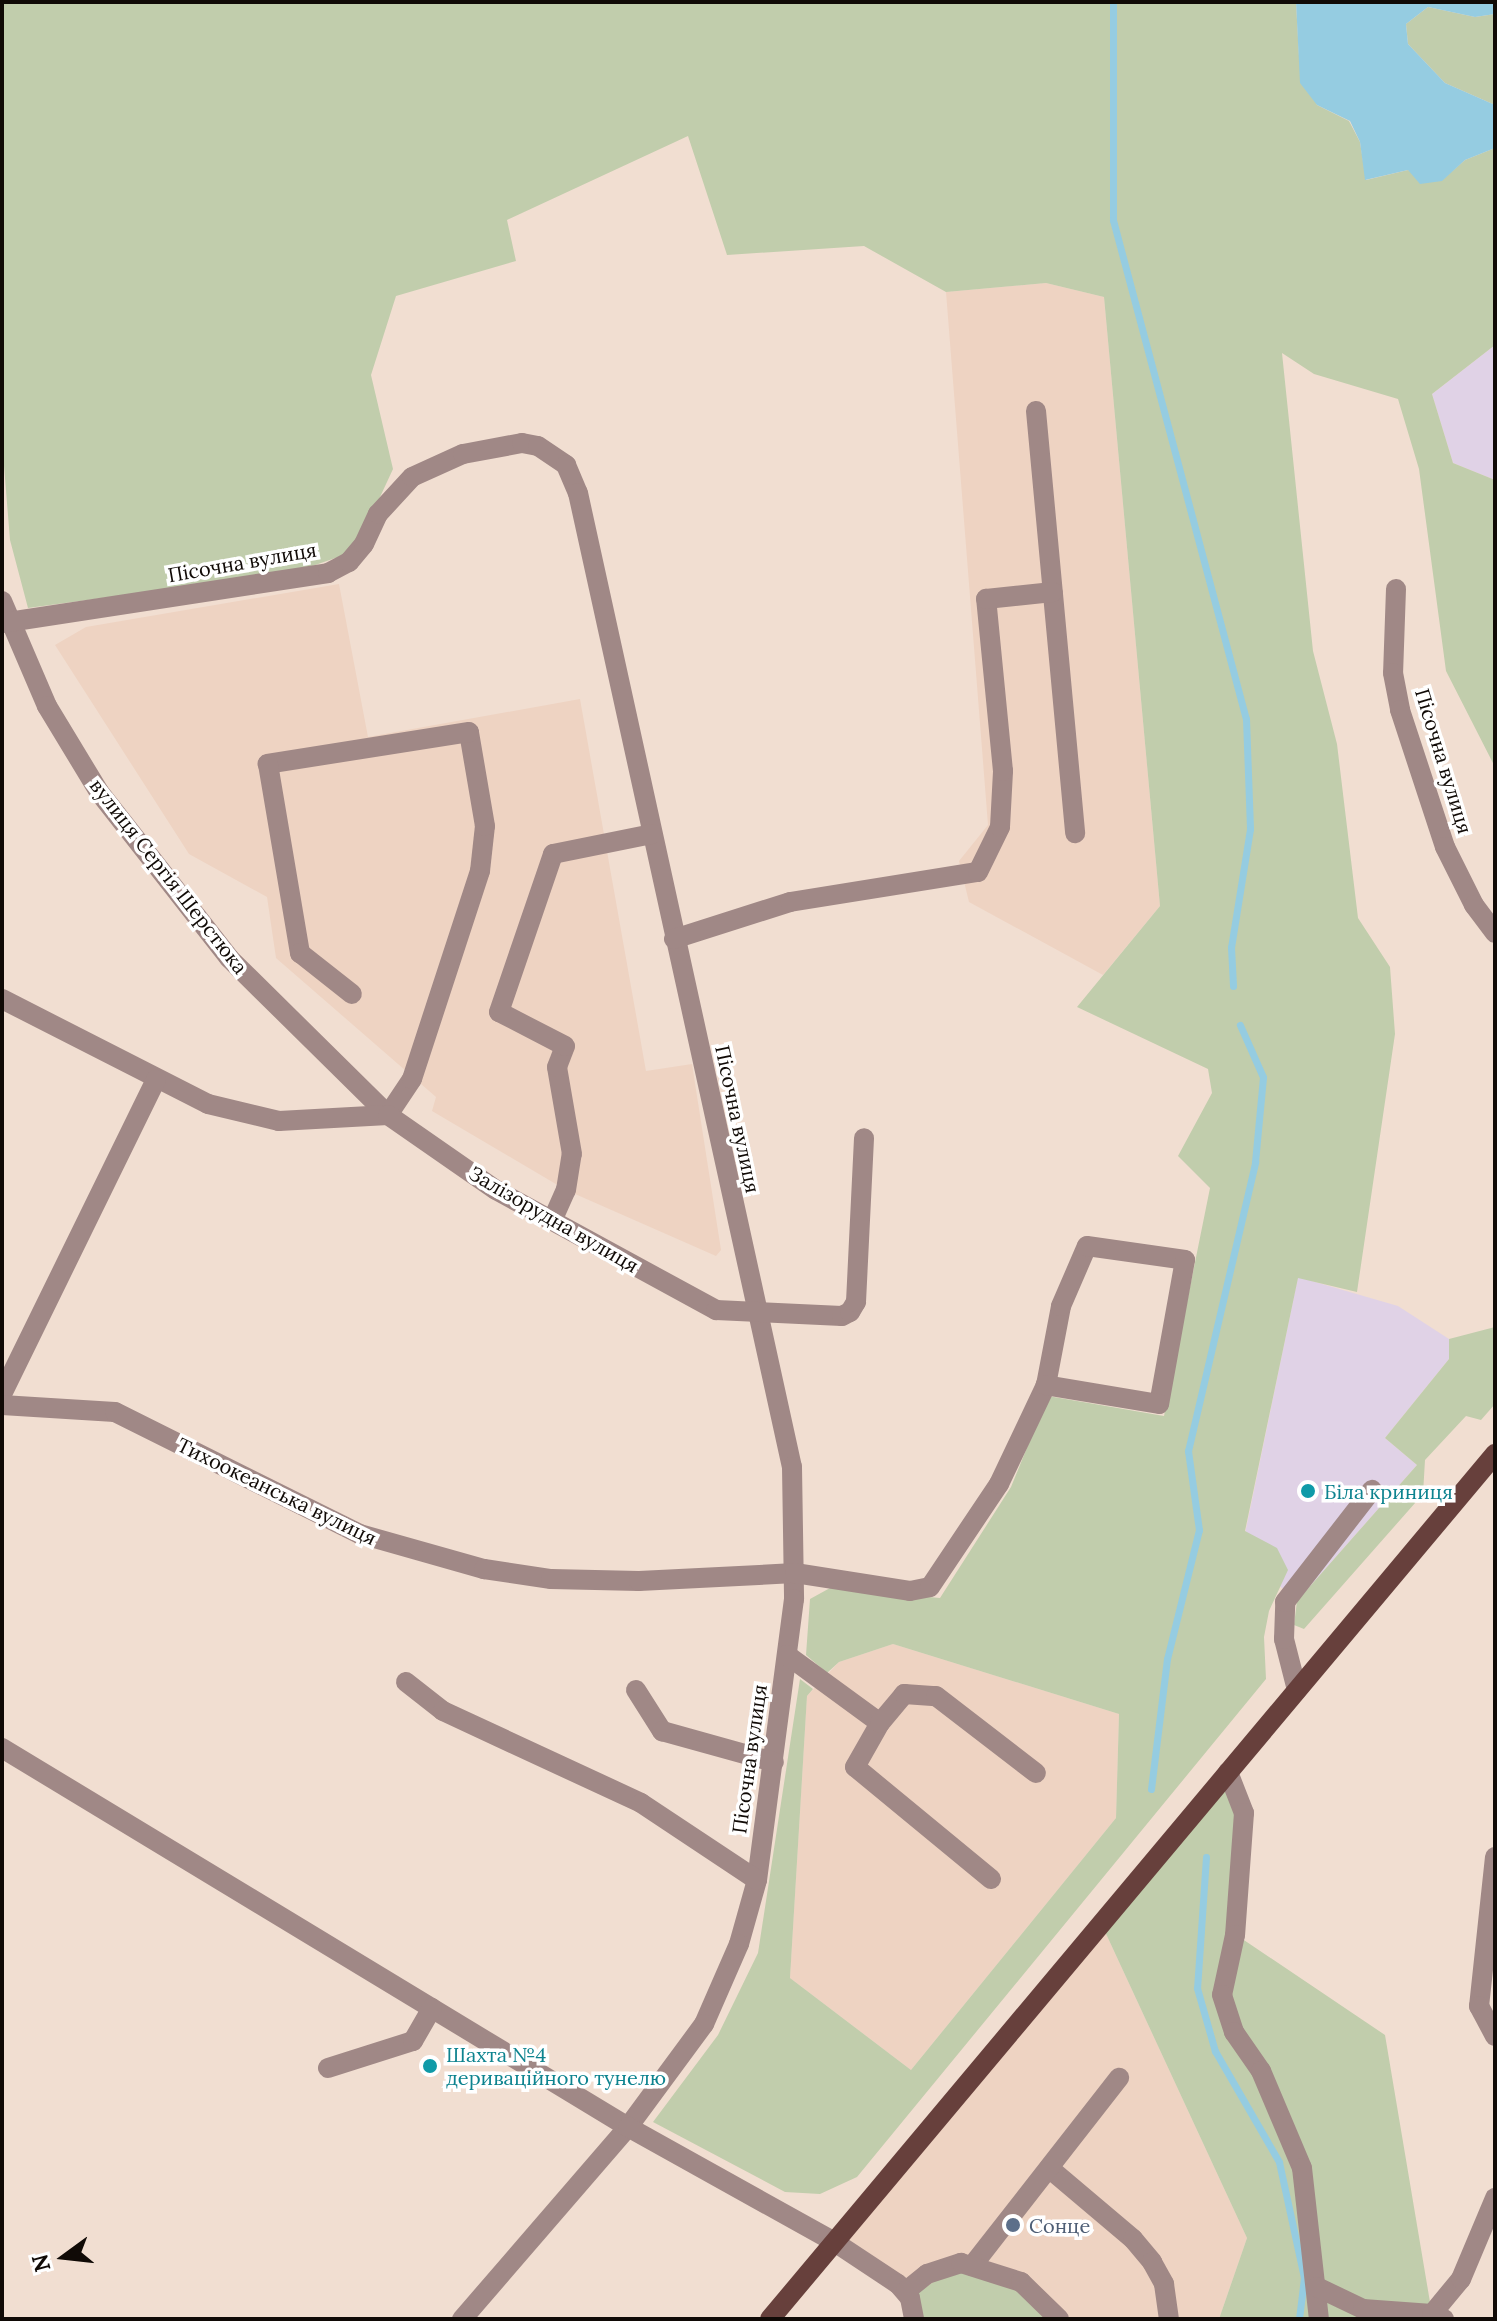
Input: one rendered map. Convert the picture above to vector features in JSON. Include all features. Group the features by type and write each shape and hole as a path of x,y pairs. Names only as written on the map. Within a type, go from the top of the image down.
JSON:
{"main road":[{"path":"770,2319 1495,1454"}],"street":[{"path":"1036,411 1075,833"},
{"name":"Пісочна вулиця","path":"5,623 328,573 349,562 392,496 412,477 463,454 522,443 538,446 566,465 578,493 792,1467 795,1573 757,1880 739,1944 704,2024 628,2127 462,2319"},
{"name":"Пісочна вулиця","path":"1396,589 1393,673 1400,710 1445,847 1474,905 1495,933"},
{"path":"674,939 790,902 978,872 1000,827 1003,771 986,599 1053,592"},
{"name":"вулиця Сергія Шерстюка","path":"2,601 5,623 47,706 99,792 229,958 388,1115"},
{"path":"2,999 208,1104 279,1121 388,1115 412,1079 480,871 485,826 469,732 268,764 300,953 352,994"},
{"path":"552,1221 566,1190 572,1154 557,1067 565,1046 499,1012 553,854 652,834"},
{"path":"2,1394 156,1080"},
{"name":"Залізорудна вулиця","path":"388,1115 496,1190 716,1310 756,1312 842,1316 856,1302 864,1138"},
{"name":"Тихоокеанська вулиця","path":"2,1405 115,1412 360,1534 484,1569 551,1579 639,1581 795,1573 910,1591 930,1587 999,1484 1046,1385 1061,1306 1087,1246 1185,1260 1159,1404 1046,1385"},
{"path":"1297,1690 1284,1639 1285,1602 1372,1490"},
{"path":"787,1655 880,1723"},
{"path":"406,1682 443,1711 641,1803 757,1880"},
{"path":"636,1690 662,1731 774,1762"},
{"path":"991,1879 855,1767 880,1723 904,1694 936,1696 1036,1773"},
{"path":"2,1748 628,2127 836,2243 906,2291 914,2319"},
{"path":"1228,1772 1244,1813 1235,1935 1222,1995 1234,2032 1261,2071 1302,2168 1319,2319"},
{"path":"1495,1857 1479,2006 1495,2036"},
{"path":"328,2068 413,2041 432,2008"},
{"path":"972,2266 1119,2078"},
{"path":"1049,2168 1133,2239 1152,2262 1164,2284 1169,2319"},
{"path":"1317,2287 1363,2309 1438,2316 1461,2279 1495,2198"},
{"path":"906,2291 927,2274 961,2263 1021,2282 1059,2319"}],"shaded area":[{"path":"1046,283 1104,297 1160,906 1103,975 969,902 959,861 988,825 946,292"},
{"path":"1495,345 1495,480 1453,463 1432,394"},
{"path":"339,584 368,737 580,699 646,1071 692,1064 721,1250 716,1256 566,1190 432,1111 436,1097 276,958 267,897 189,854 55,645 86,627"},
{"path":"1298,1277 1398,1306 1449,1339 1449,1359 1385,1438 1417,1465 1297,1601 1241,1553"},
{"path":"893,1644 1119,1714 1116,1818 911,2070 790,1978 807,1696 839,1662"},
{"path":"1101,1923 1247,2238 1219,2319 1059,2319 906,2291 836,2243"}],"green space":[{"path":"2,2 1296,2 1299,56 1317,105 1349,121 1360,142 1366,180 1408,170 1441,181 1465,160 1495,148 1495,345 1432,394 1453,463 1495,480 1495,767 1446,671 1419,469 1398,399 1314,374 1282,353 1313,651 1337,744 1358,918 1390,967 1395,1034 1357,1292 1298,1278 1245,1531 1277,1548 1288,1570 1269,1611 1264,1637 1266,1679 857,2177 820,2194 785,2192 653,2122 718,2035 758,1953 800,1679 813,1689 807,1696 790,1978 911,2070 1116,1818 1119,1714 893,1644 839,1662 827,1673 806,1655 810,1599 830,1588 940,1598 1011,1487 1048,1396 1164,1416 1210,1188 1178,1156 1212,1093 1208,1069 1077,1007 1160,906 1104,297 1046,283 946,292 864,246 727,255 688,136 507,220 516,261 396,296 371,375 393,469 362,536 344,555 295,572 28,608 10,540 2,441"},
{"path":"1428,7 1475,17 1495,14 1495,105 1445,83 1408,44 1406,24"},
{"path":"1495,1327 1495,1404 1481,1420 1466,1416 1425,1460 1423,1494 1304,1629 1294,1625 1297,1601 1417,1465 1385,1438 1449,1359 1449,1339"},
{"path":"1228,1772 1244,1813 1235,1934 1385,2035 1432,2314 1444,2319 1219,2319 1247,2238 1101,1923"},
{"path":"961,2263 1021,2282 1059,2319 914,2319 910,2298"}],"water":[{"path":"1296,2 1495,2 1495,14 1475,17 1428,7 1406,24 1408,44 1445,83 1495,105 1495,148 1465,160 1442,181 1420,184 1408,170 1365,180 1360,142 1350,121 1317,105 1300,83"}],"waterway":[{"path":"1113,2 1113,220 1246,719 1250,829 1231,947 1233,986"},
{"path":"1151,1789 1167,1659 1199,1530 1188,1451 1255,1162 1263,1077 1240,1025"},
{"path":"1206,1857 1197,1988 1215,2051 1279,2162 1304,2278 1299,2319"}],"place":[{"name":"Біла криниця","path":"1308,1491"},
{"name":"Шахта №4 дериваційного тунелю","path":"430,2066"},
{"name":"Сонце","path":"1013,2225"}]}
